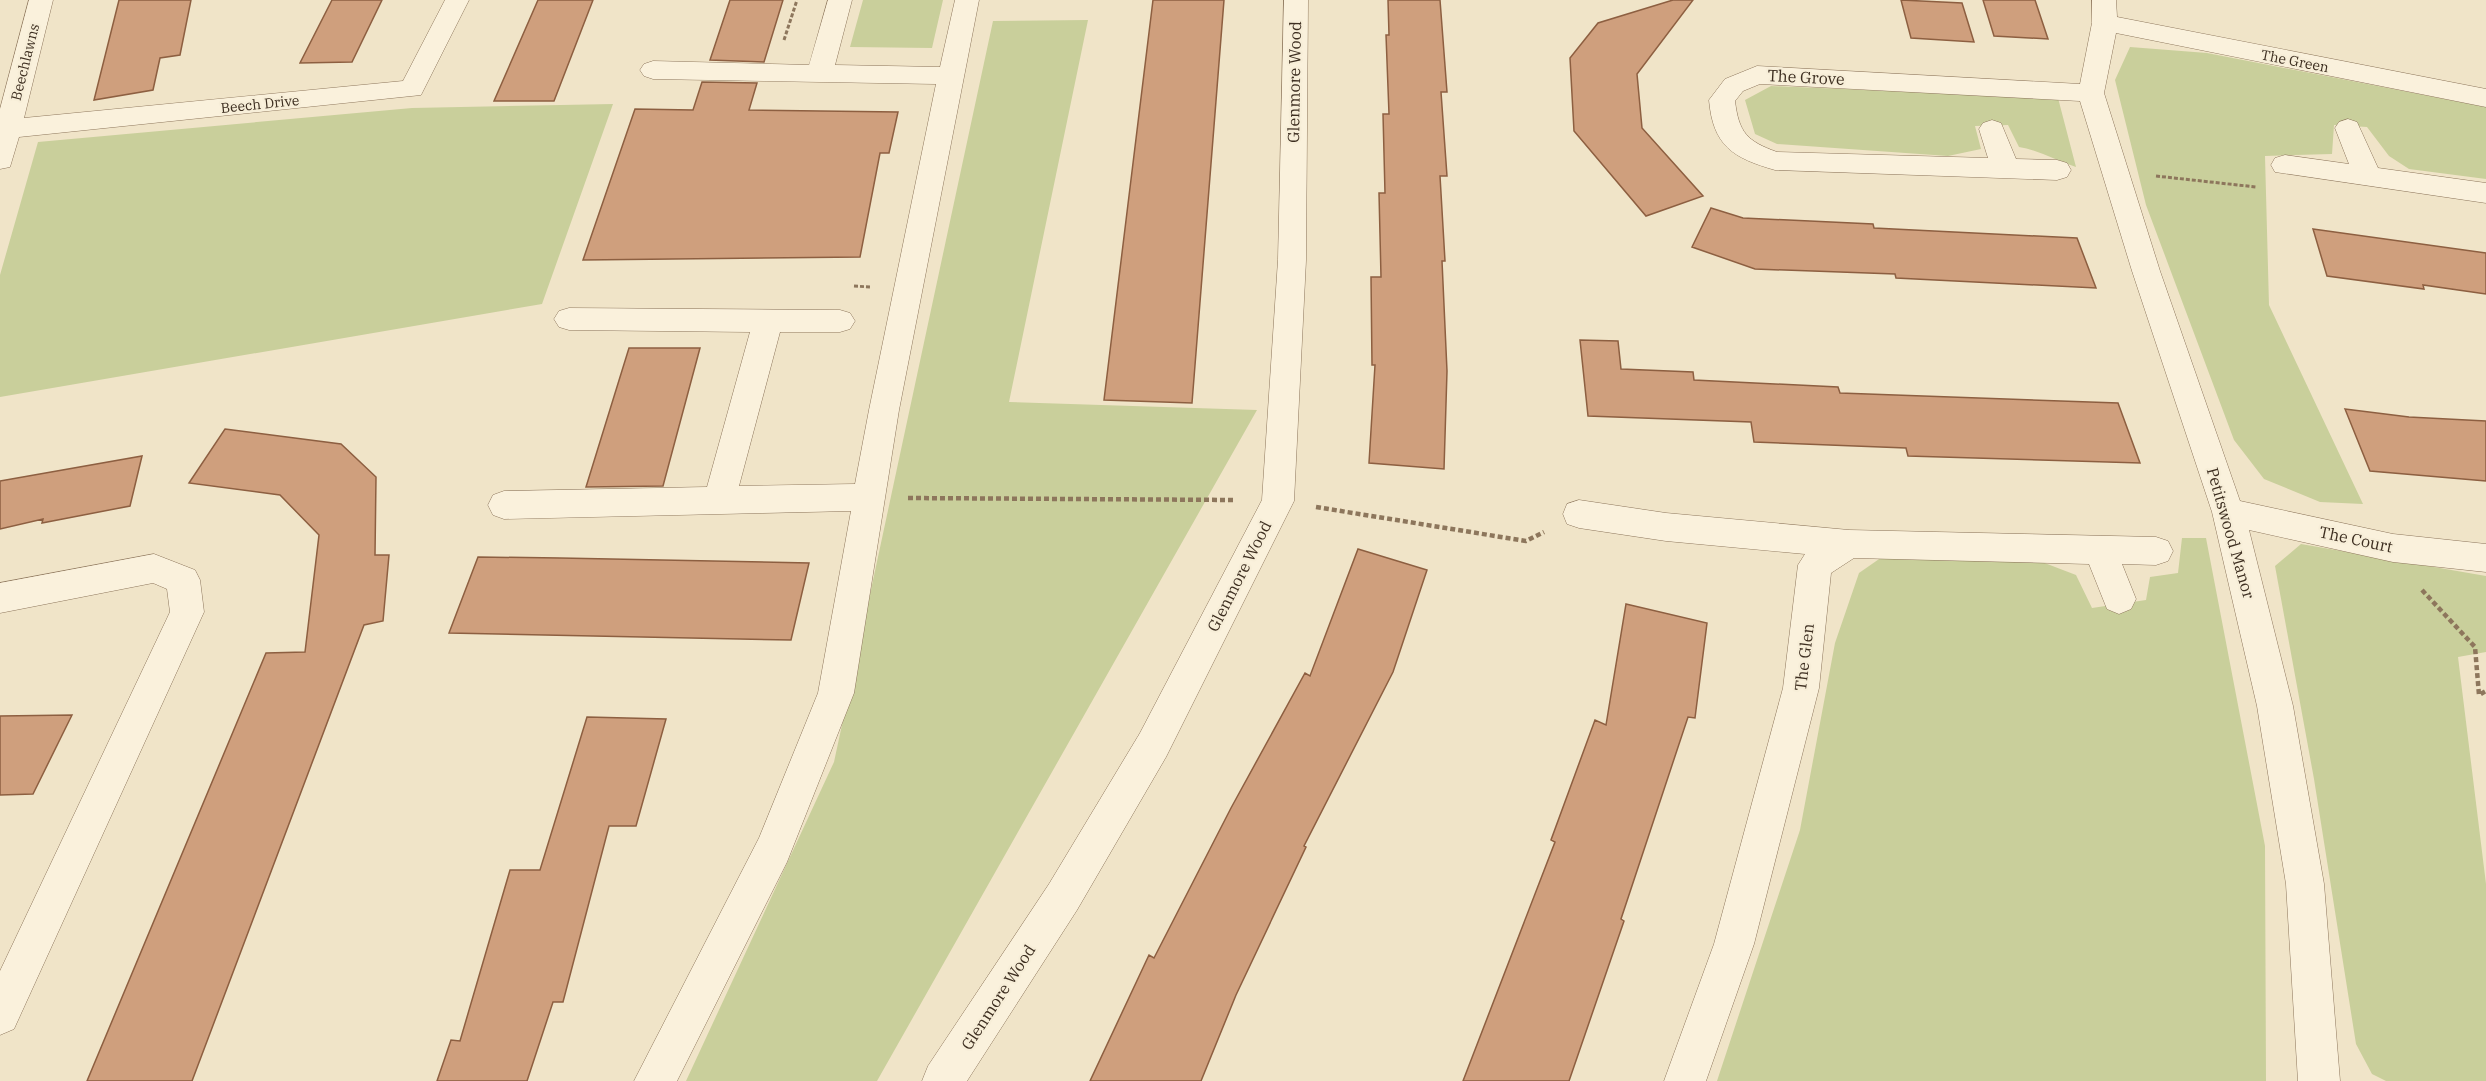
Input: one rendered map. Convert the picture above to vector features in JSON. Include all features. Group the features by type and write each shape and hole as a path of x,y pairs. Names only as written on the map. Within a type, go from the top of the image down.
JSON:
{"street":[{"name":"Beechlawns","path":"0,159 41,0"},
{"name":"Beech Drive","path":"8,129 412,89 457,0"},
{"path":"820,73 840,0"},
{"path":"655,1081 774,849 836,693 868,497 967,0"},
{"name":"Glenmore Wood","path":"943,1081 1063,897 1153,744 1278,501 1292,260 1296,0"},
{"name":"Petitswood Manor","path":"2104,12 2091,93 2114,171 2228,512 2275,706 2305,884 2319,1081"},
{"name":"The Green","path":"2104,12 2486,98"},
{"path":"653,70 951,76"},
{"name":"The Grove","path":"2057,170 1775,161 1746,151 1728,132 1722,100 1734,85 1757,75 2091,93"},
{"path":"2348,128 2368,177"},
{"path":"1992,129 2005,168"},
{"path":"2285,165 2486,193"},
{"path":"569,319 840,321"},
{"path":"719,501 768,320"},
{"path":"504,505 868,497"},
{"name":"The Court","path":"2228,512 2393,548 2486,558"},
{"path":"1579,514 1666,527 1849,544 2156,552"},
{"name":"The Glen","path":"1685,1081 1734,944 1801,688 1815,565 1849,544"},
{"path":"2100,550 2119,599"},
{"path":"0,598 154,568 183,580 187,612 0,1015"}],"path":[{"path":"2114,171 2275,189 2285,165"},
{"path":"840,321 850,286 871,287"},
{"path":"2393,548 2413,582 2475,647 2479,695 2486,691"}],"green space":[{"path":"863,0 943,0 932,48 850,47"},
{"path":"1088,20 1009,402 1257,410 877,1081 686,1081 834,762 993,21"},
{"path":"2130,47 2207,53 2486,107 2486,179 2409,169 2389,156 2367,127 2334,125 2332,154 2265,156 2269,305 2363,504 2320,502 2264,479 2234,440 2146,205 2115,80"},
{"path":"1771,86 2058,98 2076,167 2019,147 2008,125 1975,126 1981,149 1948,156 1777,144 1755,134 1745,100"},
{"path":"613,104 542,304 0,397 0,275 38,142 412,108"},
{"path":"2182,538 2206,538 2265,846 2266,1081 1717,1081 1800,830 1835,643 1859,573 1882,557 2042,562 2076,575 2092,608 2146,600 2150,577 2178,573"},
{"path":"2301,544 2486,576 2486,652 2458,657 2486,884 2486,1081 2386,1081 2372,1074 2356,1044 2314,779 2275,566"}],"building":[{"path":"119,0 191,0 180,55 160,58 153,90 94,100"},
{"path":"332,0 382,0 352,62 300,63"},
{"path":"538,0 593,0 554,101 494,101"},
{"path":"730,0 783,0 764,62 710,60"},
{"path":"1153,0 1224,0 1192,403 1104,400"},
{"path":"1388,0 1440,0 1447,92 1441,92 1447,176 1440,176 1445,261 1442,261 1447,371 1444,469 1369,463 1375,365 1372,365 1371,277 1381,277 1379,193 1385,193 1383,114 1389,114 1386,35 1389,35"},
{"path":"1673,0 1693,0 1637,74 1642,128 1703,196 1646,216 1574,131 1570,58 1598,23"},
{"path":"1901,0 1962,3 1974,42 1911,38"},
{"path":"1983,0 2035,0 2048,39 1994,36"},
{"path":"702,82 757,83 749,110 898,112 889,153 880,153 860,257 583,260 635,109 693,110"},
{"path":"1711,208 1743,218 1873,224 1874,228 2077,238 2096,288 1896,278 1895,274 1755,269 1692,247"},
{"path":"2313,229 2486,253 2486,294 2423,285 2424,289 2327,276"},
{"path":"1580,340 1618,341 1621,369 1693,372 1694,380 1838,387 1840,393 2118,403 2140,463 1908,456 1906,448 1754,442 1751,422 1588,416"},
{"path":"629,348 700,348 663,486 586,487"},
{"path":"2345,409 2409,417 2486,421 2486,481 2370,471"},
{"path":"225,429 341,444 376,477 375,555 389,555 383,621 364,625 192,1081 87,1081 266,653 305,652 319,535 280,495 189,483"},
{"path":"142,456 130,506 42,523 43,519 0,529 0,481"},
{"path":"1358,549 1427,570 1393,672 1304,846 1306,847 1236,995 1201,1081 1090,1081 1149,955 1154,958 1231,808 1305,673 1310,676"},
{"path":"478,557 809,563 791,640 449,633"},
{"path":"1626,604 1707,623 1695,718 1688,717 1621,919 1624,921 1569,1081 1463,1081 1555,842 1551,840 1595,720 1606,725"},
{"path":"72,715 33,794 0,795 0,716"},
{"path":"587,717 666,719 636,826 609,826 563,1002 553,1002 527,1081 437,1081 451,1040 460,1041 510,870 540,870"}]}
